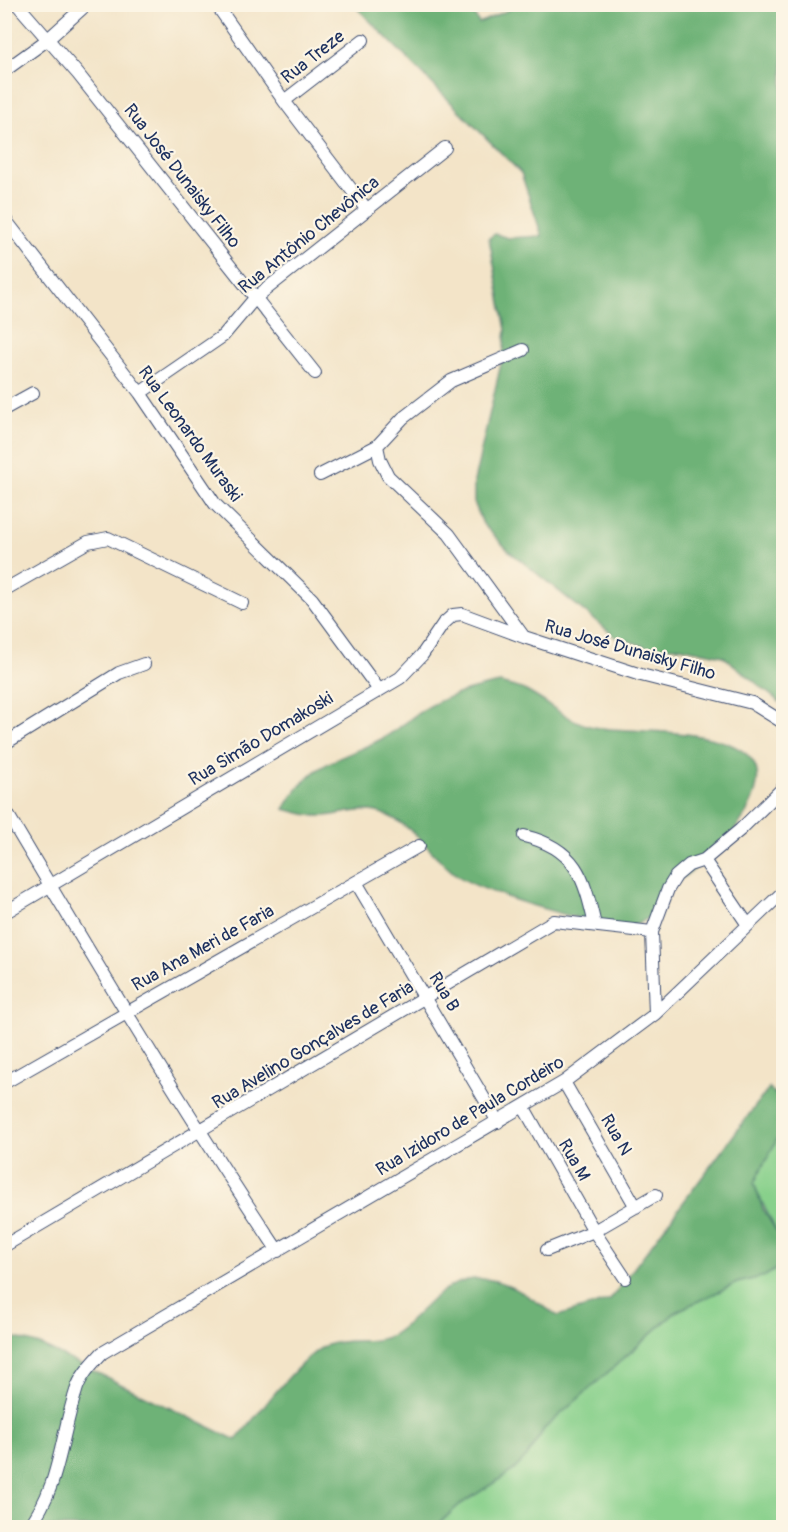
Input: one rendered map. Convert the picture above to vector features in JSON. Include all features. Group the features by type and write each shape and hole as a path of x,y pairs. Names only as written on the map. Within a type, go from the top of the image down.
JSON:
{"street":[{"path":"4,16 7,4"},
{"name":"Rua José Dunaisky Filho","path":"17,4 78,74 315,373"},
{"path":"4,71 47,40 87,4"},
{"path":"216,4 367,210"},
{"name":"Rua Treze","path":"285,101 363,40"},
{"name":"Rua Antônio Chevônica","path":"140,393 223,336 255,298 446,148"},
{"name":"Rua Leonardo Muraski","path":"4,218 140,393 215,504 312,599 379,690"},
{"path":"320,475 377,446 404,418 451,381 523,350"},
{"path":"4,409 33,393"},
{"name":"Rua José Dunaisky Filho","path":"377,446 380,460 388,476 449,534 524,637 640,675 752,703 783,723"},
{"path":"4,590 88,542 108,538 242,603"},
{"name":"Rua Simão Domakoski","path":"4,913 379,690 407,670 453,615 462,614 524,637"},
{"path":"4,744 118,673 144,664"},
{"path":"655,1014 652,932 668,889 676,876 689,865 704,860 740,830 783,787"},
{"path":"4,808 124,1013 199,1133 278,1251"},
{"path":"524,836 547,841 561,851 576,868 587,892 595,925"},
{"name":"Rua Ana Meri de Faria","path":"4,1083 419,846"},
{"path":"704,860 748,925"},
{"name":"Rua B","path":"356,882 427,998 498,1122"},
{"name":"Rua Izidoro de Paula Cordeiro","path":"28,1527 46,1499 56,1477 76,1389 86,1372 102,1353 564,1082 655,1014 783,891"},
{"name":"Rua Avelino Gonçalves de Faria","path":"4,1246 146,1161 199,1133 554,921 652,932"},
{"name":"Rua N","path":"564,1082 636,1207"},
{"name":"Rua M","path":"523,1106 594,1231 626,1278"},
{"path":"547,1250 594,1231 656,1195"}],"green space":[{"path":"354,5 469,5 479,23 519,5 783,5 783,705 723,656 680,647 647,647 616,637 509,551 483,524 474,502 474,481 503,355 506,330 489,238 495,234 509,238 542,236 521,173"},
{"path":"500,683 520,688 567,716 594,727 692,735 719,740 741,750 754,764 757,784 747,812 715,852 676,883 648,918 631,926 596,922 543,909 471,883 449,869 406,827 378,812 355,811 319,816 284,809 306,779 328,763 385,737 418,713 441,700"},
{"path":"769,1088 783,1102 783,1128 754,1183 763,1209 780,1237 783,1252 775,1270 765,1276 737,1283 677,1311 544,1429 527,1456 514,1470 459,1505 435,1527 5,1527 4,1338 16,1338 40,1345 236,1440 293,1373 317,1351 327,1345 342,1341 375,1340 390,1336 439,1294 455,1284 471,1279 501,1282 530,1297 558,1316 610,1300"},
{"path":"783,1128 783,1252 754,1183"},
{"path":"783,1255 783,1527 435,1528 459,1505 514,1470 527,1456 544,1429 677,1311 737,1283 765,1276 775,1270"}]}
